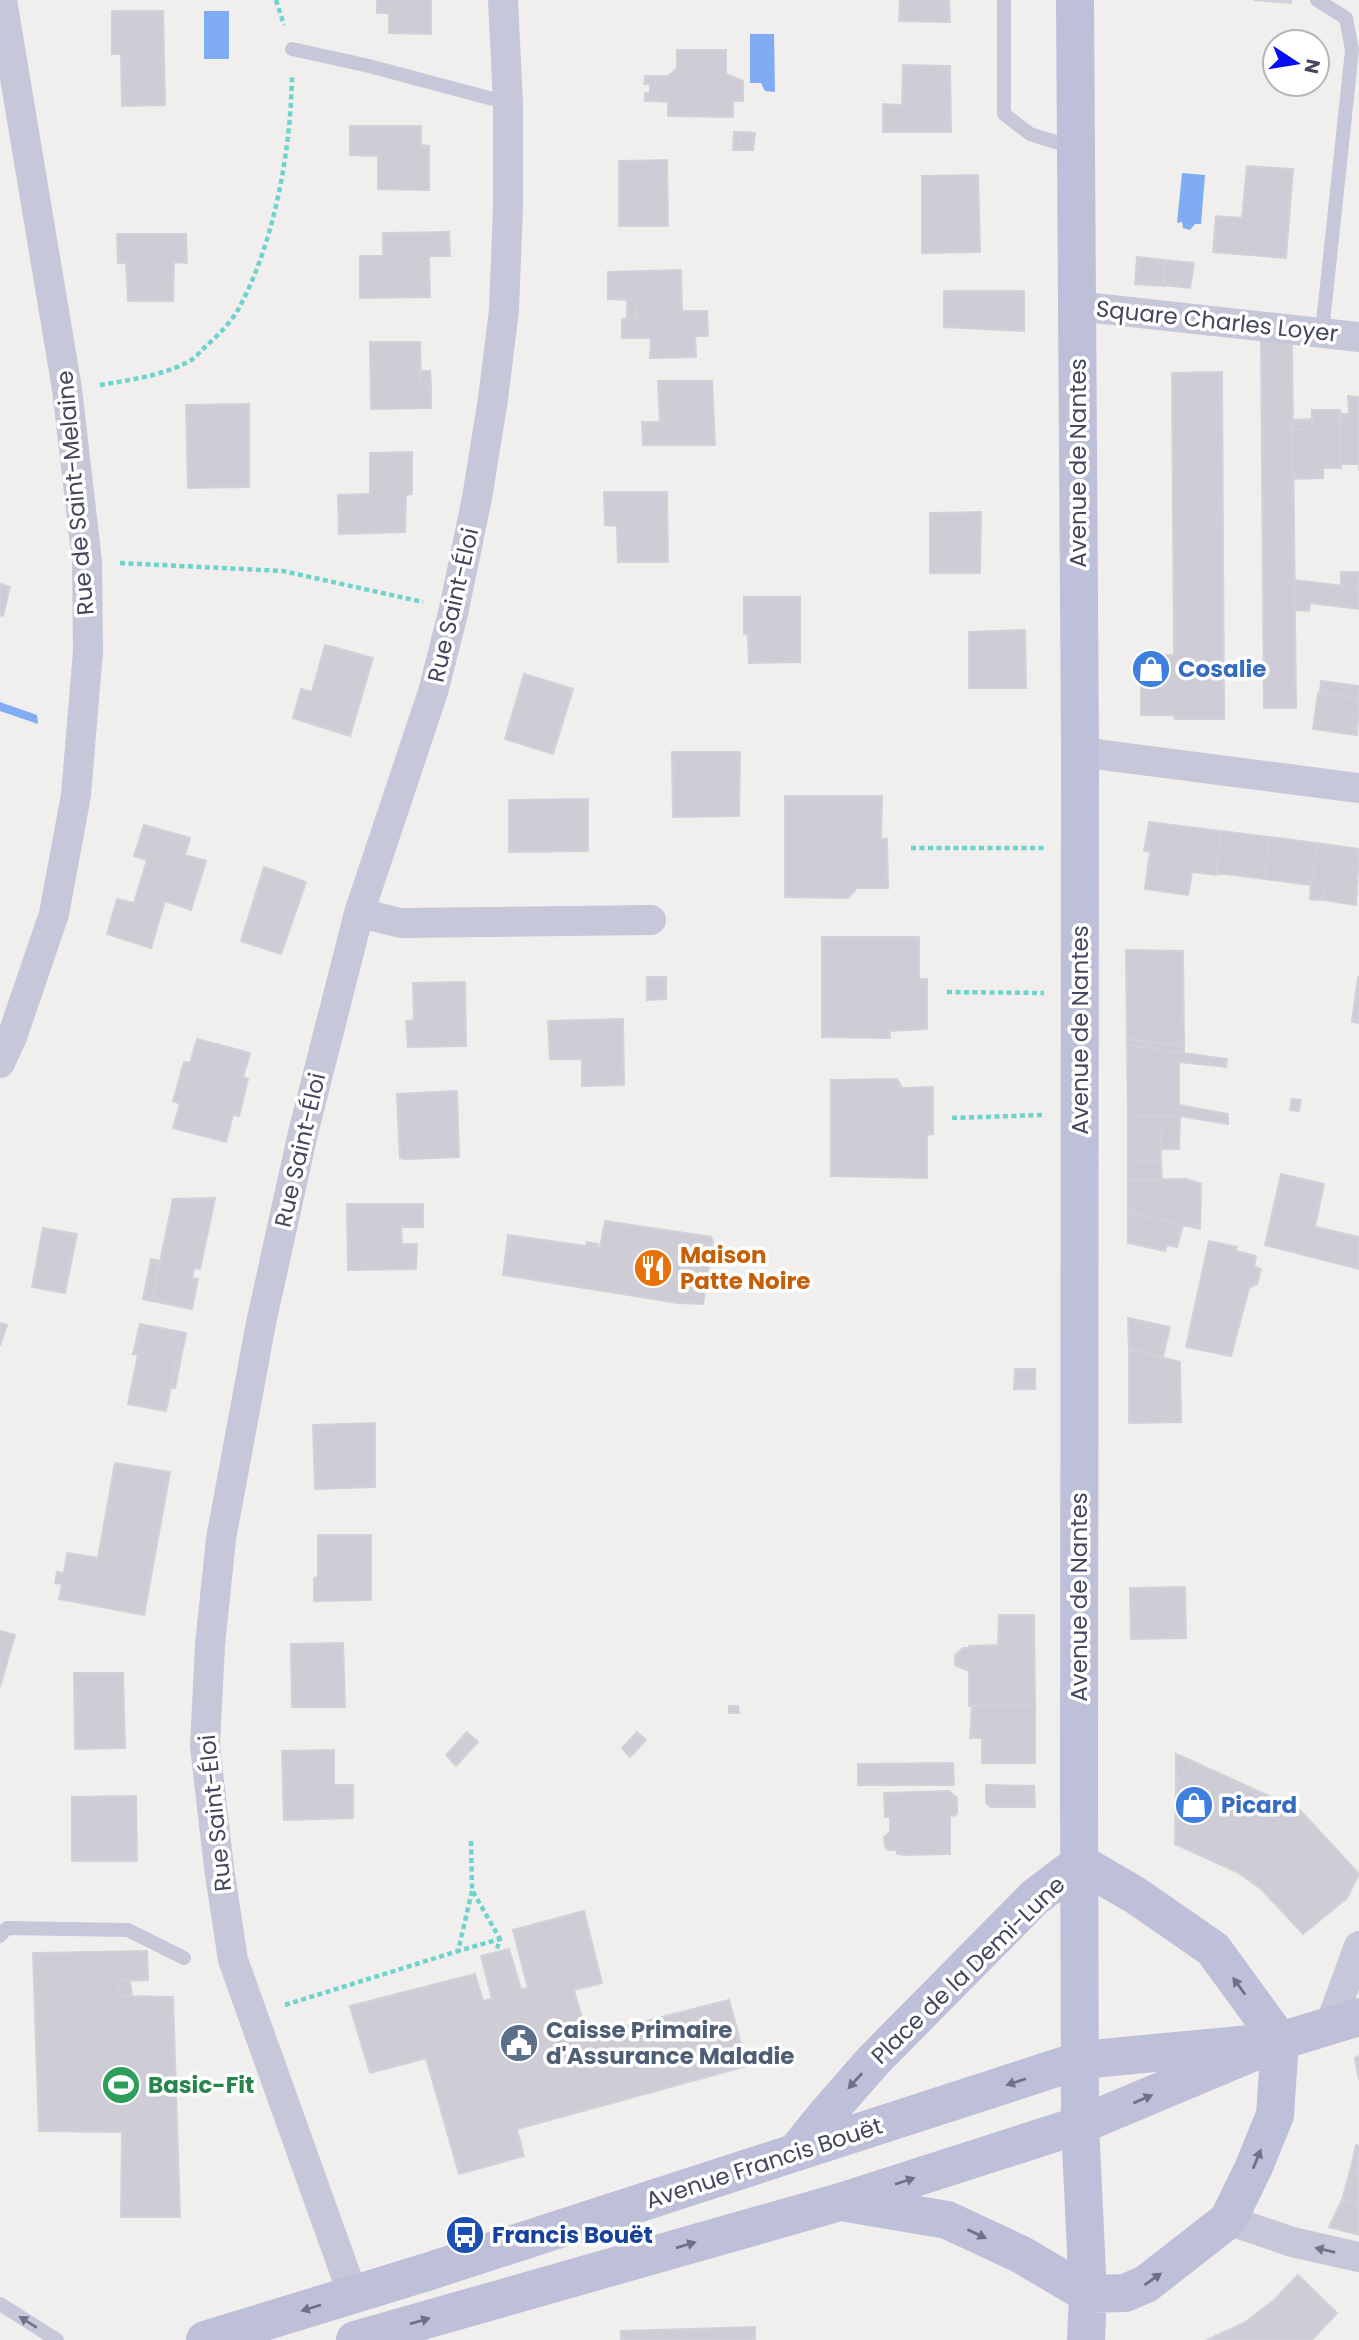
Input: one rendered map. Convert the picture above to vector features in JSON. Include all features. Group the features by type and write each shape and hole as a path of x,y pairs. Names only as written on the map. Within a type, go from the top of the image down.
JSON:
{"main road":[{"name":"Avenue de Nantes","path":"1075,0 1080,752 1080,2125 1088,2294 1086,2340"},
{"name":"Place de la Demi-Lune","path":"796,2152 873,2061 1035,1897 1080,1863 1135,1895 1213,1949 1280,2040"},
{"path":"355,2340 839,2202 1080,2125 1280,2040 1345,2021"},
{"path":"839,2202 947,2220 1020,2254 1088,2294 1125,2293 1146,2284 1228,2220 1275,2115 1280,2040"},
{"name":"Avenue Francis Bouët","path":"205,2340 353,2295 1081,2060 1280,2040"}],"street":[{"name":"Rue de Saint-Melaine","path":"0,1063 12,1037 54,914 76,795 88,650 87,561 68,389 2,0"},
{"name":"Rue Saint-Éloi","path":"353,2295 233,1960 217,1854 205,1746 210,1645 222,1539 261,1323 303,1133 359,914 433,692 454,609 479,486 504,310 509,207 503,0"},
{"name":"Square Charles Loyer","path":"1076,306 1359,337"},
{"path":"1080,752 1359,788"},
{"path":"359,914 401,923 651,920"},
{"path":"1345,2021 1359,1946"},
{"path":"1228,2220 1292,2242 1359,2258"}],"lane":[{"path":"1004,0 1004,114 1030,134 1077,149"},
{"path":"1317,0 1346,18 1352,50 1322,332"},
{"path":"292,49 369,65 508,103"},
{"path":"0,1936 7,1928 128,1930 184,1958"},
{"path":"0,2304 57,2340"}],"path":[{"path":"68,389 152,376 189,361 214,339 238,310 257,265 278,192 292,105 292,49 276,0"},
{"path":"87,561 284,571 454,609"},
{"path":"911,848 1080,848"},
{"path":"947,992 1080,994"},
{"path":"952,1118 1080,1114"},
{"path":"458,1951 472,1890 471,1841"},
{"path":"472,1890 500,1938 496,1952"},
{"path":"253,2017 295,2000 500,1938"}],"water":[{"path":"204,11 229,11 229,59 204,59"},
{"path":"750,34 774,34 775,92 765,91 761,83 750,83"},
{"path":"1182,173 1205,175 1201,224 1195,224 1190,230 1183,228 1182,222 1177,223"},
{"path":"0,702 37,715 38,724 0,711"}],"building":[{"path":"377,0 431,0 431,34 389,33 389,13 377,13"},
{"path":"900,0 949,0 950,22 899,21"},
{"path":"1254,0 1291,0 1291,3"},
{"path":"112,11 163,11 165,105 122,106 121,54 112,54"},
{"path":"677,50 726,50 726,74 743,81 743,101 733,101 733,117 668,116 668,102 656,101 656,76 668,76 677,68"},
{"path":"903,65 950,66 951,132 883,132 883,104 902,105"},
{"path":"645,76 656,76 656,101 645,101 645,93 650,93 650,84 644,84"},
{"path":"350,126 421,126 421,145 429,146 429,190 378,189 378,156 350,155"},
{"path":"734,132 740,132 739,150 733,150"},
{"path":"740,132 755,133 753,150 739,150"},
{"path":"667,160 668,226 619,226 619,161"},
{"path":"1247,166 1293,169 1286,258 1213,252 1216,216 1242,218"},
{"path":"978,175 980,252 922,253 922,176"},
{"path":"449,232 450,256 429,256 430,297 360,298 360,256 383,256 383,233"},
{"path":"117,234 186,234 187,263 174,262 173,301 128,301 126,263 118,263"},
{"path":"1137,257 1164,260 1164,286 1135,284"},
{"path":"1164,260 1194,263 1190,288 1164,285"},
{"path":"681,270 682,311 707,311 708,336 695,336 696,357 650,358 651,338 622,338 622,319 637,318 635,300 608,299 608,272"},
{"path":"944,291 1024,291 1024,331 944,327"},
{"path":"627,299 635,300 637,318 627,319"},
{"path":"1261,339 1292,344 1296,708 1264,708"},
{"path":"370,342 420,342 421,384 431,385 431,408 371,409"},
{"path":"420,371 430,371 431,385 421,384"},
{"path":"1222,372 1224,719 1175,719 1174,715 1141,715 1141,655 1174,655 1172,373"},
{"path":"658,381 712,381 715,445 643,445 642,422 660,422"},
{"path":"1348,396 1359,397 1359,464 1341,464 1339,414 1349,414"},
{"path":"249,404 249,487 188,488 186,405"},
{"path":"1312,410 1340,410 1341,468 1323,468 1323,478 1293,479 1292,429 1312,429"},
{"path":"1313,419 1312,429 1292,429 1293,420"},
{"path":"412,452 412,494 406,495 405,532 339,534 338,495 370,494 370,453"},
{"path":"604,492 667,492 668,562 618,562 617,526 605,525"},
{"path":"981,512 980,573 930,573 930,513"},
{"path":"1341,572 1359,572 1359,588 1341,586"},
{"path":"1295,580 1359,588 1359,609 1310,603 1309,611 1294,610"},
{"path":"0,584 10,587 3,616 0,615"},
{"path":"744,597 800,597 800,662 749,663 748,635 744,634"},
{"path":"1025,630 1026,688 969,688 969,632"},
{"path":"325,645 373,658 350,736 293,718 301,689 312,692"},
{"path":"524,674 573,689 553,754 505,739"},
{"path":"1321,681 1359,686 1359,698 1320,693"},
{"path":"1318,693 1359,698 1357,735 1313,729"},
{"path":"672,752 740,752 739,816 673,817"},
{"path":"785,796 882,796 881,839 887,839 888,888 857,888 848,898 785,897"},
{"path":"588,799 588,851 509,852 509,800"},
{"path":"1149,822 1221,831 1216,875 1192,872 1188,895 1145,889 1150,851 1144,851"},
{"path":"144,825 190,838 185,855 206,861 191,910 165,901 151,948 107,934 117,899 134,903 147,860 134,856"},
{"path":"1221,831 1270,837 1264,879 1216,873"},
{"path":"1270,837 1317,843 1311,885 1264,879"},
{"path":"1317,843 1359,849 1356,905 1323,900 1324,887 1311,885"},
{"path":"264,867 306,882 281,954 241,941"},
{"path":"1311,885 1324,887 1323,900 1310,899"},
{"path":"822,937 919,937 919,979 927,979 927,1029 889,1031 890,1038 822,1037"},
{"path":"1126,950 1183,951 1184,1046 1127,1039"},
{"path":"647,977 666,977 666,999 647,1000"},
{"path":"1359,978 1359,1023 1352,1022"},
{"path":"465,982 466,1046 408,1047 406,1021 414,1020 413,983"},
{"path":"623,1019 624,1085 582,1086 582,1059 550,1059 548,1021"},
{"path":"197,1039 250,1053 243,1077 248,1079 239,1116 233,1115 226,1142 173,1128 180,1104 173,1101 184,1062 190,1063"},
{"path":"1127,1039 1184,1046 1184,1053 1127,1045"},
{"path":"1127,1045 1227,1059 1226,1067 1179,1062 1179,1105 1228,1114 1228,1124 1180,1116 1128,1115"},
{"path":"897,1079 902,1088 933,1087 933,1134 927,1135 927,1178 831,1176 831,1080"},
{"path":"457,1091 459,1157 408,1159 408,1139 399,1139 397,1094"},
{"path":"1292,1099 1301,1100 1299,1111 1290,1110"},
{"path":"1128,1115 1160,1116 1161,1162 1128,1162"},
{"path":"1160,1116 1180,1116 1179,1149 1160,1149"},
{"path":"399,1139 408,1139 408,1159 400,1158"},
{"path":"1128,1162 1161,1162 1162,1180 1128,1180"},
{"path":"1281,1174 1324,1184 1315,1227 1359,1237 1359,1269 1265,1245"},
{"path":"1186,1179 1201,1184 1200,1229 1128,1212 1128,1180"},
{"path":"215,1198 200,1269 194,1268 192,1278 198,1279 192,1309 152,1301 173,1199"},
{"path":"347,1204 423,1204 423,1227 401,1227 402,1244 417,1244 416,1269 348,1270"},
{"path":"1128,1212 1183,1225 1177,1247 1167,1245 1165,1251 1128,1243"},
{"path":"605,1221 711,1237 713,1242 703,1304 678,1303 503,1275 508,1235 586,1246 587,1242 598,1244 597,1247 600,1248"},
{"path":"43,1228 77,1234 65,1293 32,1287"},
{"path":"1209,1241 1237,1247 1236,1251 1256,1256 1254,1266 1261,1269 1257,1284 1249,1288 1231,1356 1186,1347"},
{"path":"151,1259 160,1261 152,1301 143,1299"},
{"path":"1128,1318 1170,1327 1163,1357 1129,1349"},
{"path":"0,1323 7,1325 0,1346"},
{"path":"140,1324 186,1333 180,1363 176,1362 166,1411 128,1404 138,1355 133,1354"},
{"path":"1129,1349 1180,1362 1181,1422 1129,1423"},
{"path":"176,1362 180,1363 175,1388 171,1387"},
{"path":"1015,1369 1035,1369 1035,1389 1014,1389"},
{"path":"375,1423 375,1487 315,1489 313,1425"},
{"path":"115,1463 170,1472 144,1615 59,1599 62,1584 55,1583 57,1572 64,1573 67,1553 98,1558"},
{"path":"318,1535 371,1535 371,1600 314,1601 314,1578 318,1577"},
{"path":"1185,1587 1186,1638 1131,1639 1130,1588"},
{"path":"999,1615 1034,1615 1035,1706 969,1706 969,1671 955,1665 955,1655 969,1646 998,1645"},
{"path":"0,1631 15,1635 0,1687"},
{"path":"343,1643 345,1707 292,1707 291,1644"},
{"path":"74,1673 123,1673 125,1748 75,1749"},
{"path":"729,1706 738,1706 739,1713 729,1713"},
{"path":"972,1706 1035,1706 1035,1763 982,1763 982,1738 970,1738"},
{"path":"467,1732 478,1742 456,1766 446,1755"},
{"path":"637,1732 646,1740 630,1757 622,1748"},
{"path":"334,1750 334,1785 353,1785 353,1818 284,1820 282,1751"},
{"path":"1176,1754 1192,1761 1176,1785"},
{"path":"1192,1761 1300,1810 1359,1874 1347,1898 1303,1934 1261,1889 1237,1872 1175,1844 1176,1785"},
{"path":"953,1763 954,1785 858,1785 858,1764"},
{"path":"986,1785 1034,1786 1035,1807 991,1807 986,1803"},
{"path":"949,1791 957,1798 957,1813 955,1816 950,1815 950,1854 904,1855 897,1854 897,1850 888,1850 884,1837 890,1832 890,1817 885,1817 884,1793"},
{"path":"136,1796 137,1861 72,1861 72,1797"},
{"path":"584,1911 602,1983 574,1990 587,2036 729,2000 747,2066 517,2129 524,2156 459,2174 426,2058 370,2073 350,2006 475,1974 483,2001 492,1999 481,1956 509,1949 521,1989 528,1988 513,1930"},
{"path":"147,1951 148,1980 118,1981 119,1996 173,1997 180,2217 121,2217 122,2132 39,2131 33,1953"},
{"path":"130,1980 132,1996 119,1996 118,1981"},
{"path":"1359,2056 1359,2080 1355,2058"},
{"path":"1356,2145 1359,2146 1359,2173 1350,2171"},
{"path":"1350,2171 1359,2173 1359,2204 1342,2200"},
{"path":"1342,2200 1359,2204 1359,2235 1329,2227"},
{"path":"1298,2275 1337,2313 1312,2340 1207,2340 1244,2323 1273,2301"},
{"path":"755,2327 755,2340 621,2340 621,2331"}],"place":[{"name":"Cosalie","path":"1151,669"},
{"name":"Maison Patte Noire","path":"653,1268"},
{"name":"Picard","path":"1194,1805"},
{"name":"Caisse Primaire d'Assurance Maladie","path":"519,2043"},
{"name":"Basic-Fit","path":"121,2085"},
{"name":"Francis Bouët","path":"465,2235"}]}
